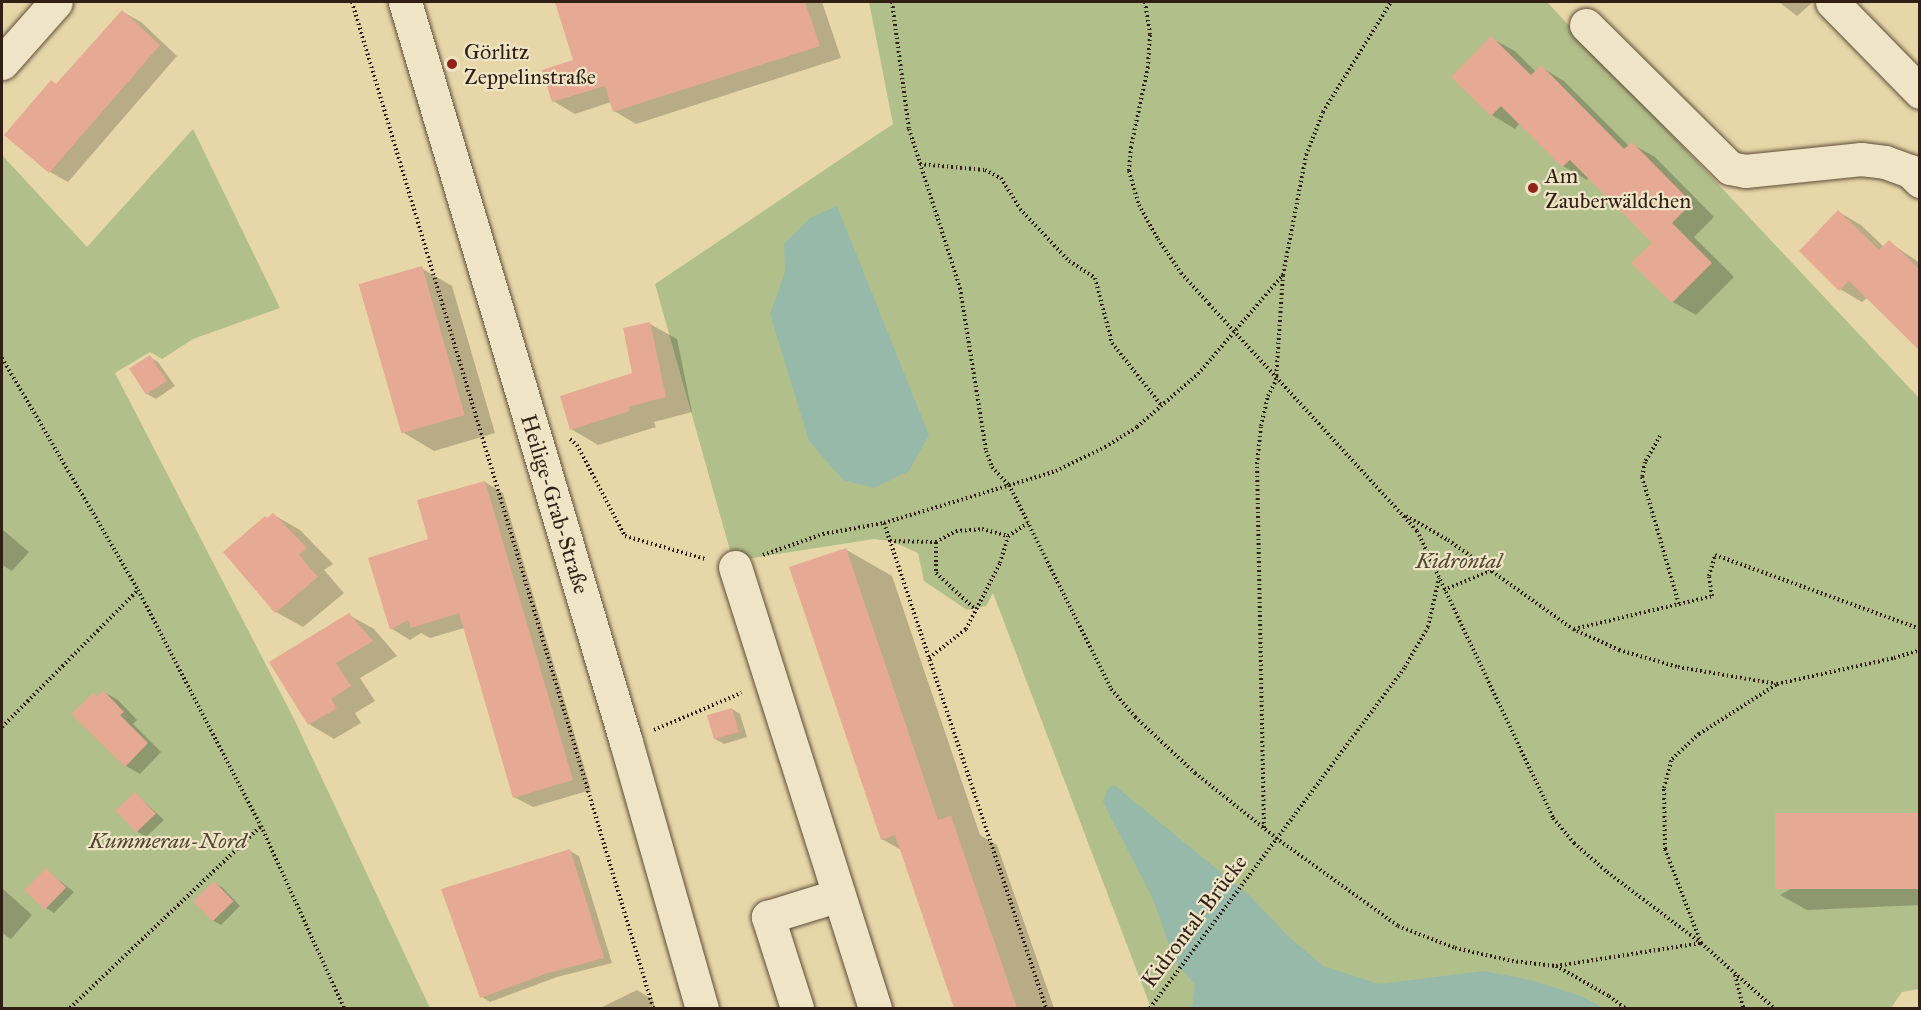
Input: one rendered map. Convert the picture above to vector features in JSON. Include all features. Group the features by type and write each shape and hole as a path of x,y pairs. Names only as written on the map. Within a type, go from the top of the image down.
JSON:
{"street":[{"path":"2,63 56,2"},
{"name":"Heilige-Grab-Straße","path":"405,2 626,742 702,1008"},
{"path":"1832,2 1920,92"},
{"path":"1586,25 1730,168 1744,171 1861,159 1885,162 1910,171 1920,181"},
{"path":"735,567 875,1008"},
{"path":"797,1008 768,917 838,895"}],"path":[{"path":"352,2 653,1008"},
{"path":"892,2 909,129 960,288 986,451 992,467 1009,485 1111,689 1135,717 1195,773 1276,838 1398,926 1455,948 1512,961 1556,966 1701,943"},
{"path":"1145,2 1150,35 1148,67 1131,147 1129,171 1139,204 1158,239 1181,273 1236,332 1276,380 1416,531 1553,818 1574,843 1607,872 1701,943 1774,1008"},
{"path":"1264,828 1257,464 1261,426 1268,396 1276,380 1283,275 1306,155 1323,112 1391,2"},
{"path":"920,164 985,170 1001,178 1020,209 1069,261 1095,278 1112,343 1162,406"},
{"path":"565,434 577,445 625,536 735,567 823,534 884,524 1056,471 1105,447 1162,406 1198,374 1283,275"},
{"path":"2,358 138,590 261,826 344,1008"},
{"path":"1660,436 1644,462 1642,477 1679,604"},
{"path":"1402,514 1448,540 1573,629 1619,650 1678,667 1777,684"},
{"path":"929,658 966,629 1000,563 1008,536 1028,523"},
{"path":"884,524 1046,1008"},
{"path":"890,541 936,542 956,531 982,529 1008,536"},
{"path":"936,542 936,573 976,610"},
{"path":"1573,629 1712,596 1709,576 1715,555 1920,630"},
{"path":"1444,590 1492,570"},
{"name":"Kidrontal-Brücke","path":"1150,1008 1405,667 1428,627 1439,577"},
{"path":"2,727 138,590"},
{"path":"1701,943 1665,849 1664,788 1672,759 1699,734 1777,684 1920,650"},
{"path":"626,742 771,680"},
{"path":"70,1008 261,826"},
{"path":"1556,966 1609,996 1625,1008"},
{"path":"1735,974 1743,1008"}],"green space":[{"name":"Kidrontal","path":"869,2 1547,2 1919,398 1919,989 1902,992 1891,1008 1151,1008 993,593 986,606 967,610 924,581 918,553 891,541 874,539 733,561 655,284 893,124"},
{"name":"Kummerau-Nord","path":"193,129 280,308 193,339 162,359 150,352 115,373 294,719 430,1008 2,1008 2,155 87,247"}],"shaded area":[{"path":"837,206 929,435 909,471 874,488 843,480 809,441 770,314 785,272 784,244 810,218"},
{"path":"1114,785 1251,897 1288,936 1323,966 1379,984 1483,971 1531,980 1581,996 1604,1008 1192,1008 1195,985 1175,961 1152,897 1103,802 1108,789"}],"building":[{"path":"555,2 805,2 820,46 613,112 605,86 552,102 542,70 573,60"},
{"path":"122,10 160,45 49,173 4,135 51,80 56,84"},
{"path":"1491,36 1531,75 1541,65 1624,149 1632,142 1692,203 1672,223 1712,263 1672,303 1631,263 1652,243 1570,160 1562,167 1501,106 1491,116 1451,77"},
{"path":"1838,210 1879,250 1889,240 1920,270 1920,351 1849,281 1839,291 1799,251"},
{"path":"422,266 465,415 401,433 359,284"},
{"path":"650,322 666,397 628,407 630,411 570,430 560,396 632,373 623,328"},
{"path":"150,355 167,381 146,395 129,369"},
{"path":"485,481 573,780 513,798 459,613 411,628 408,620 390,630 368,558 428,539 417,500"},
{"path":"273,513 307,548 299,555 318,577 275,613 223,552 265,516 267,518"},
{"path":"846,548 938,820 951,816 1017,1008 954,1008 895,835 881,840 789,567"},
{"path":"349,613 373,641 336,663 351,686 331,699 337,708 308,725 269,662"},
{"path":"103,690 124,712 120,715 148,743 125,767 71,714 93,693 97,697"},
{"path":"732,708 739,732 714,739 707,715"},
{"path":"135,792 156,814 136,832 116,811"},
{"path":"1775,813 1920,813 1920,889 1775,889"},
{"path":"570,849 604,958 548,973 480,998 441,889"},
{"path":"46,868 66,887 45,910 24,890"},
{"path":"214,881 233,901 213,921 193,901"}],"place":[{"name":"Görlitz Zeppelinstraße","path":"452,64"},
{"name":"Am Zauberwäldchen","path":"1533,188"}]}
